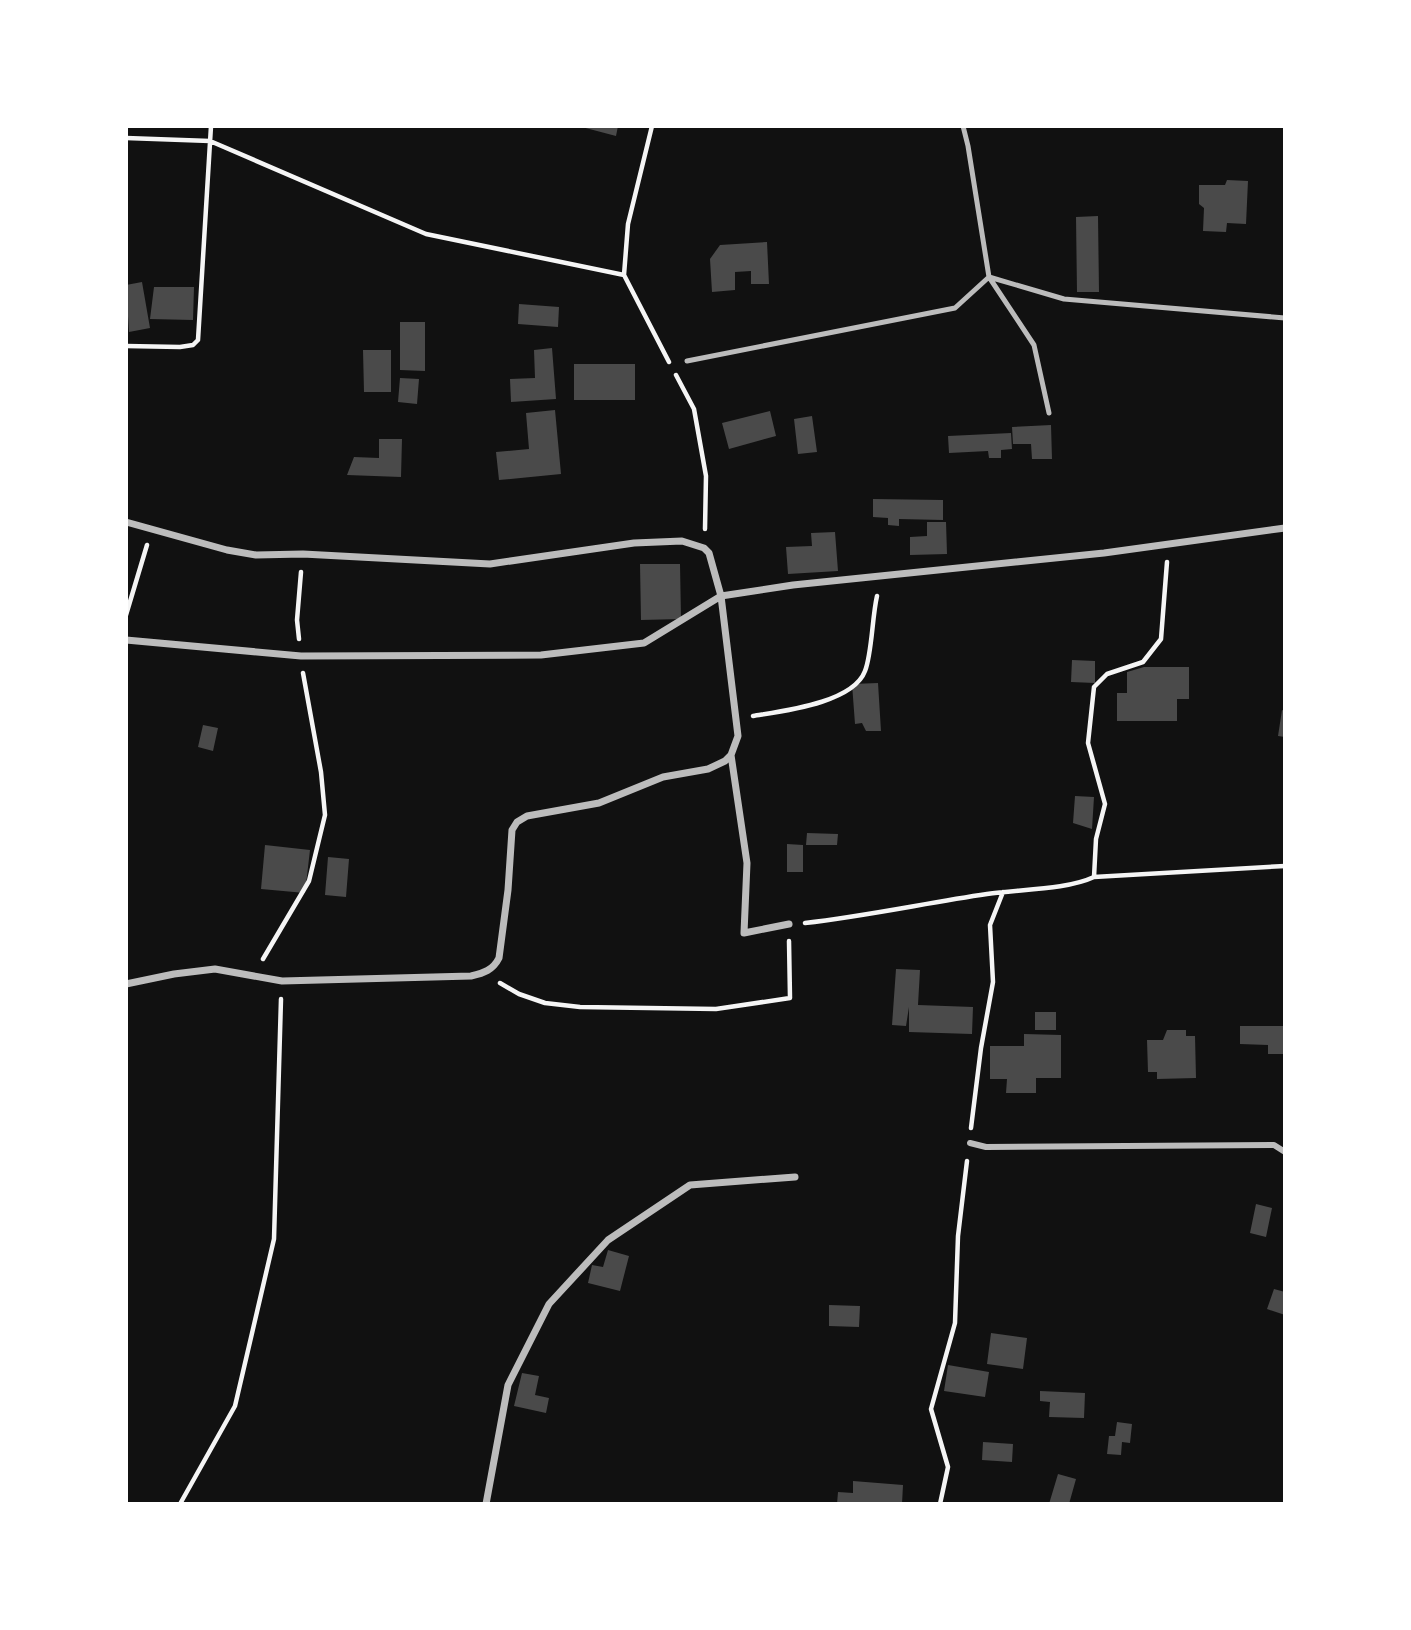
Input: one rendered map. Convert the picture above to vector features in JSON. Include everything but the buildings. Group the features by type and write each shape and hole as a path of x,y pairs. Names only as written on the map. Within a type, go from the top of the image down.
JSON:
{"street":[{"path":"126,522 227,550 256,555 303,554 489,564 634,542 682,541 704,548 712,560 720,596 737,719 737,736 731,755 747,863 744,933 789,925"},
{"path":"126,640 301,656 541,655 644,643 720,596 793,585 897,576 1285,528"},
{"path":"126,984 215,969 282,981 405,979 471,976 481,973 495,966 499,958 512,830 517,822 527,816 599,803 663,777 708,769 731,755"},
{"path":"970,1143 986,1147 1274,1145 1285,1152"},
{"path":"486,1504 508,1385 549,1304 608,1240 690,1185 795,1177"}],"lane":[{"path":"963,126 989,277 1034,345 1049,413"},
{"path":"989,277 1065,299 1285,318"},
{"path":"687,361 955,308 989,277"}],"path":[{"path":"126,346 180,348 193,345 198,340 211,126"},
{"path":"652,126 628,224 624,275 694,409 706,476 704,548"},
{"path":"126,138 210,141 426,233 624,275"},
{"path":"126,615 152,529"},
{"path":"1094,877 1096,839 1105,804 1088,743 1094,687 1107,674 1143,662 1161,639 1169,544"},
{"path":"254,975 309,881 324,815 321,772 305,688 297,620 303,554"},
{"path":"737,719 805,707 849,690 865,673 877,596 897,576"},
{"path":"481,973 519,994 545,1003 580,1007 716,1009 790,998 789,925 863,916 1004,892 1065,886 1094,877 1285,866"},
{"path":"940,1504 948,1466 931,1409 955,1323 958,1236 981,1048 993,982 990,925 1004,892"},
{"path":"180,1504 235,1406 274,1239 282,981"}]}
